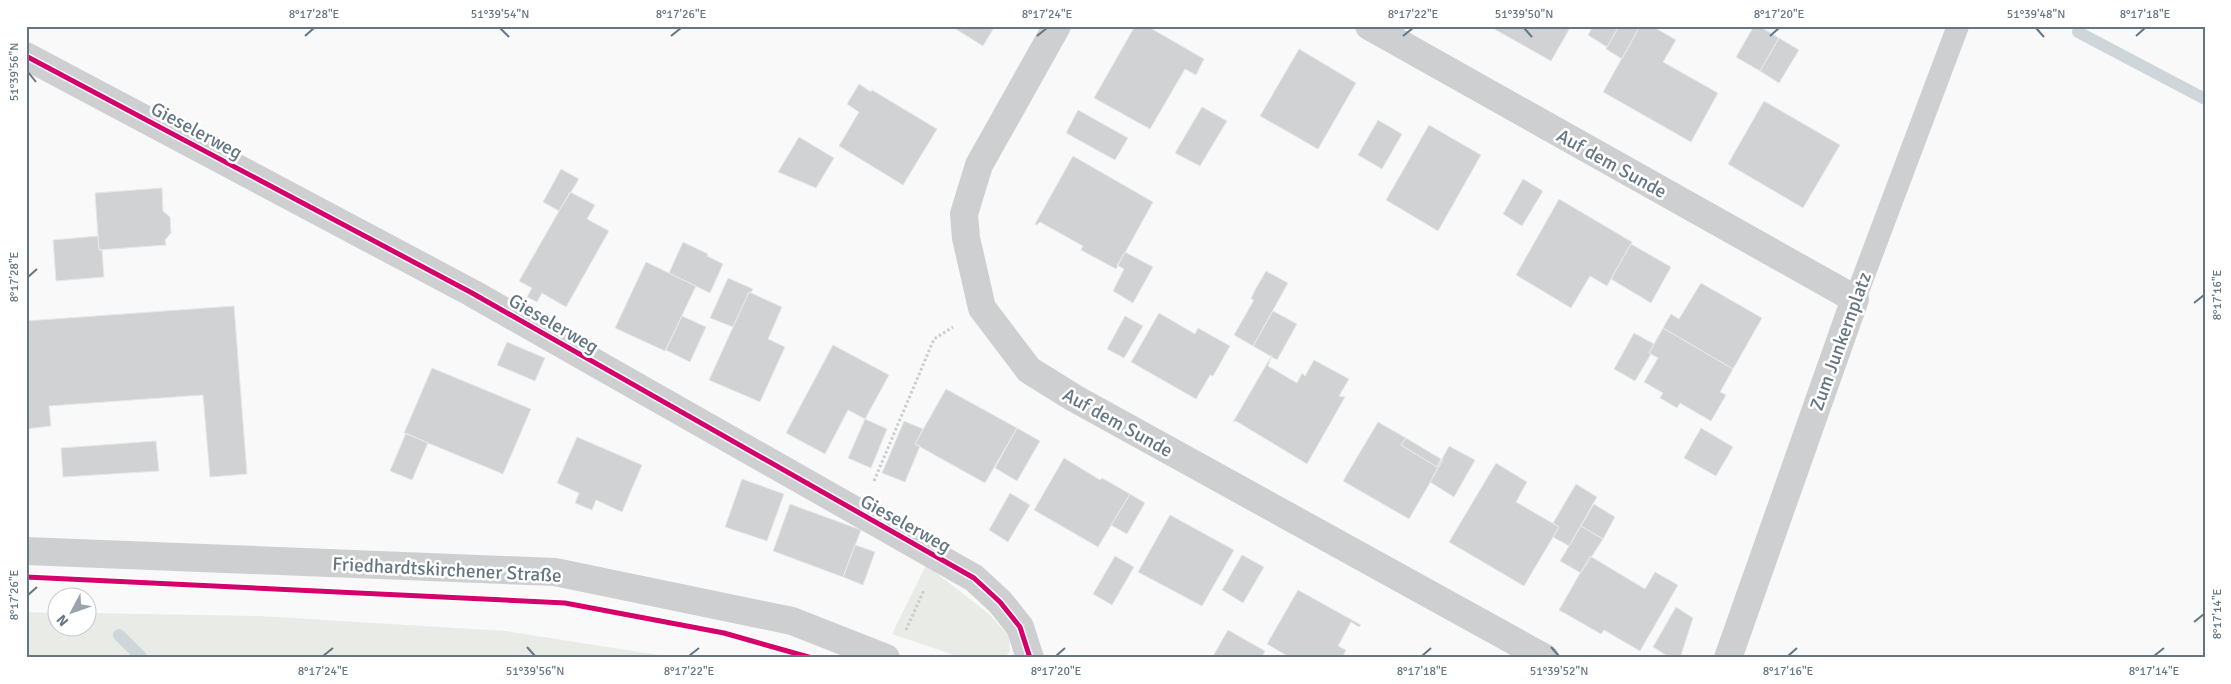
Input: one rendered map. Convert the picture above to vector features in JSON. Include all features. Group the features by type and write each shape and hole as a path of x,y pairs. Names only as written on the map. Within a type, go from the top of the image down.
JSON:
{"street":[{"name":"Auf dem Sunde","path":"1057,26 979,165 964,214 968,247 982,308 1028,370 1074,398 1545,658"},
{"name":"Auf dem Sunde","path":"1369,26 1855,299"},
{"name":"Gieselerweg","path":"26,56 472,293 974,578 1000,602 1020,627 1030,658"},
{"name":"Zum Junkernplatz","path":"1728,658 1855,299"},
{"name":"Friedhardtskirchener Straße","path":"26,551 555,572 792,621 886,658"}],"lane":[{"name":"Zum Junkernplatz","path":"1855,299 1958,26"}],"path":[{"path":"860,514 934,339 982,308"},
{"path":"906,630 939,558"}],"shaded area":[{"path":"926,565 989,614 1009,636 1010,651 1004,658 963,658 892,634"},
{"path":"26,612 48,613 48,636 98,636 98,613 260,616 505,631 678,658 26,658"}],"building":[{"path":"951,26 995,26 983,46"},
{"path":"1135,26 1147,26 1204,59 1196,75 1185,69 1150,129 1094,98"},
{"path":"1489,26 1571,26 1551,61"},
{"path":"1593,26 1619,26 1607,47 1588,35"},
{"path":"1619,26 1640,26 1622,59 1606,49"},
{"path":"1640,26 1652,26 1676,40 1663,62 1718,93 1691,142 1603,92"},
{"path":"1754,26 1759,26 1779,38 1760,71 1736,57"},
{"path":"1779,38 1799,50 1779,83 1760,71"},
{"path":"1299,49 1356,83 1318,149 1260,116"},
{"path":"859,84 937,129 903,185 839,146 859,112 847,104"},
{"path":"1764,101 1840,145 1803,208 1728,164"},
{"path":"1202,107 1227,121 1200,166 1175,153"},
{"path":"1078,110 1128,138 1115,160 1066,133"},
{"path":"1378,120 1402,134 1382,169 1358,155"},
{"path":"1429,125 1481,155 1438,231 1386,200"},
{"path":"799,137 834,158 816,188 778,172"},
{"path":"1073,156 1153,202 1116,269 1081,250 1083,246 1040,222 1037,225 1035,224"},
{"path":"561,169 579,179 559,211 543,202"},
{"path":"1523,179 1543,191 1522,226 1503,214"},
{"path":"162,188 163,211 170,217 171,233 165,240 166,245 99,250 95,193"},
{"path":"570,192 595,205 587,219 609,231 566,307 542,293 537,302 527,297 532,288 519,281"},
{"path":"1559,199 1632,242 1607,286 1590,276 1571,308 1516,275"},
{"path":"98,236 99,250 102,250 104,277 56,281 53,240"},
{"path":"683,242 708,254 707,256 723,264 710,293 669,273"},
{"path":"1631,244 1671,267 1651,303 1611,279"},
{"path":"1125,252 1153,267 1133,303 1113,291 1124,269 1117,265"},
{"path":"646,262 696,286 665,351 615,328"},
{"path":"1266,271 1288,283 1253,346 1234,335 1254,300 1251,299"},
{"path":"728,278 753,289 751,293 749,292 733,327 710,318"},
{"path":"1701,283 1762,318 1733,369 1663,328 1671,314 1679,319"},
{"path":"749,292 782,307 768,339 785,347 760,402 709,380"},
{"path":"234,306 247,474 210,477 203,395 49,406 51,426 26,429 26,321"},
{"path":"1273,311 1297,324 1277,360 1253,346"},
{"path":"1159,313 1195,334 1198,328 1230,346 1213,376 1210,375 1196,399 1131,362"},
{"path":"682,316 706,327 690,362 666,350"},
{"path":"1125,316 1143,326 1124,358 1107,349"},
{"path":"1663,328 1733,369 1720,392 1726,395 1711,421 1680,403 1677,408 1660,398 1663,393 1644,382 1658,358 1649,353"},
{"path":"1634,333 1654,344 1649,353 1651,354 1635,381 1614,369"},
{"path":"507,342 545,358 535,381 497,365"},
{"path":"833,345 889,375 865,419 848,410 825,454 786,433"},
{"path":"1272,355 1268,366 1297,383 1302,373 1305,376 1314,360 1349,379 1339,396 1345,397 1307,464 1236,421 1233,422"},
{"path":"432,368 531,409 503,474 404,433"},
{"path":"946,389 1017,428 985,483 915,444"},
{"path":"865,419 887,429 871,468 848,458"},
{"path":"904,421 923,429 915,444 920,446 905,482 882,473"},
{"path":"1378,422 1406,438 1401,445 1437,467 1441,459 1443,460 1409,519 1343,481"},
{"path":"1017,428 1040,441 1017,481 995,468"},
{"path":"1701,428 1733,447 1716,476 1684,458"},
{"path":"406,433 428,443 412,480 390,471"},
{"path":"577,437 642,465 622,512 596,500 592,510 575,503 579,493 557,483"},
{"path":"1406,438 1441,459 1437,467 1401,445"},
{"path":"156,441 159,471 63,477 61,448"},
{"path":"1449,446 1475,460 1454,497 1430,482"},
{"path":"1064,458 1100,480 1102,478 1130,494 1098,547 1034,510"},
{"path":"1496,463 1527,482 1516,502 1559,527 1524,586 1449,542"},
{"path":"742,479 784,494 767,541 725,527"},
{"path":"1576,484 1597,497 1569,546 1553,537 1559,527 1553,523"},
{"path":"1010,493 1030,505 1008,542 989,530"},
{"path":"1130,494 1145,503 1127,534 1111,525"},
{"path":"790,504 861,530 843,577 773,551"},
{"path":"1594,504 1615,517 1603,539 1581,526"},
{"path":"1170,515 1234,550 1202,606 1138,572"},
{"path":"1581,526 1603,539 1581,573 1560,561"},
{"path":"855,545 875,552 863,585 843,577"},
{"path":"1242,555 1264,567 1243,603 1222,590"},
{"path":"1115,556 1134,567 1112,605 1093,594"},
{"path":"1590,556 1645,589 1655,572 1678,585 1640,651 1604,630 1601,634 1559,610"},
{"path":"1298,590 1361,625 1359,627 1351,622 1338,646 1346,650 1342,658 1291,658 1267,644"},
{"path":"1676,607 1693,618 1680,658 1671,658 1653,647"},
{"path":"1228,630 1265,651 1261,658 1212,658"}],"waterway":[{"path":"2078,32 2205,99"},
{"path":"119,635 142,658"}],"cycle path":[{"path":"26,56 472,293 974,578 1000,602 1020,627 1030,658"},
{"path":"26,577 565,603 724,633 812,658"}]}
